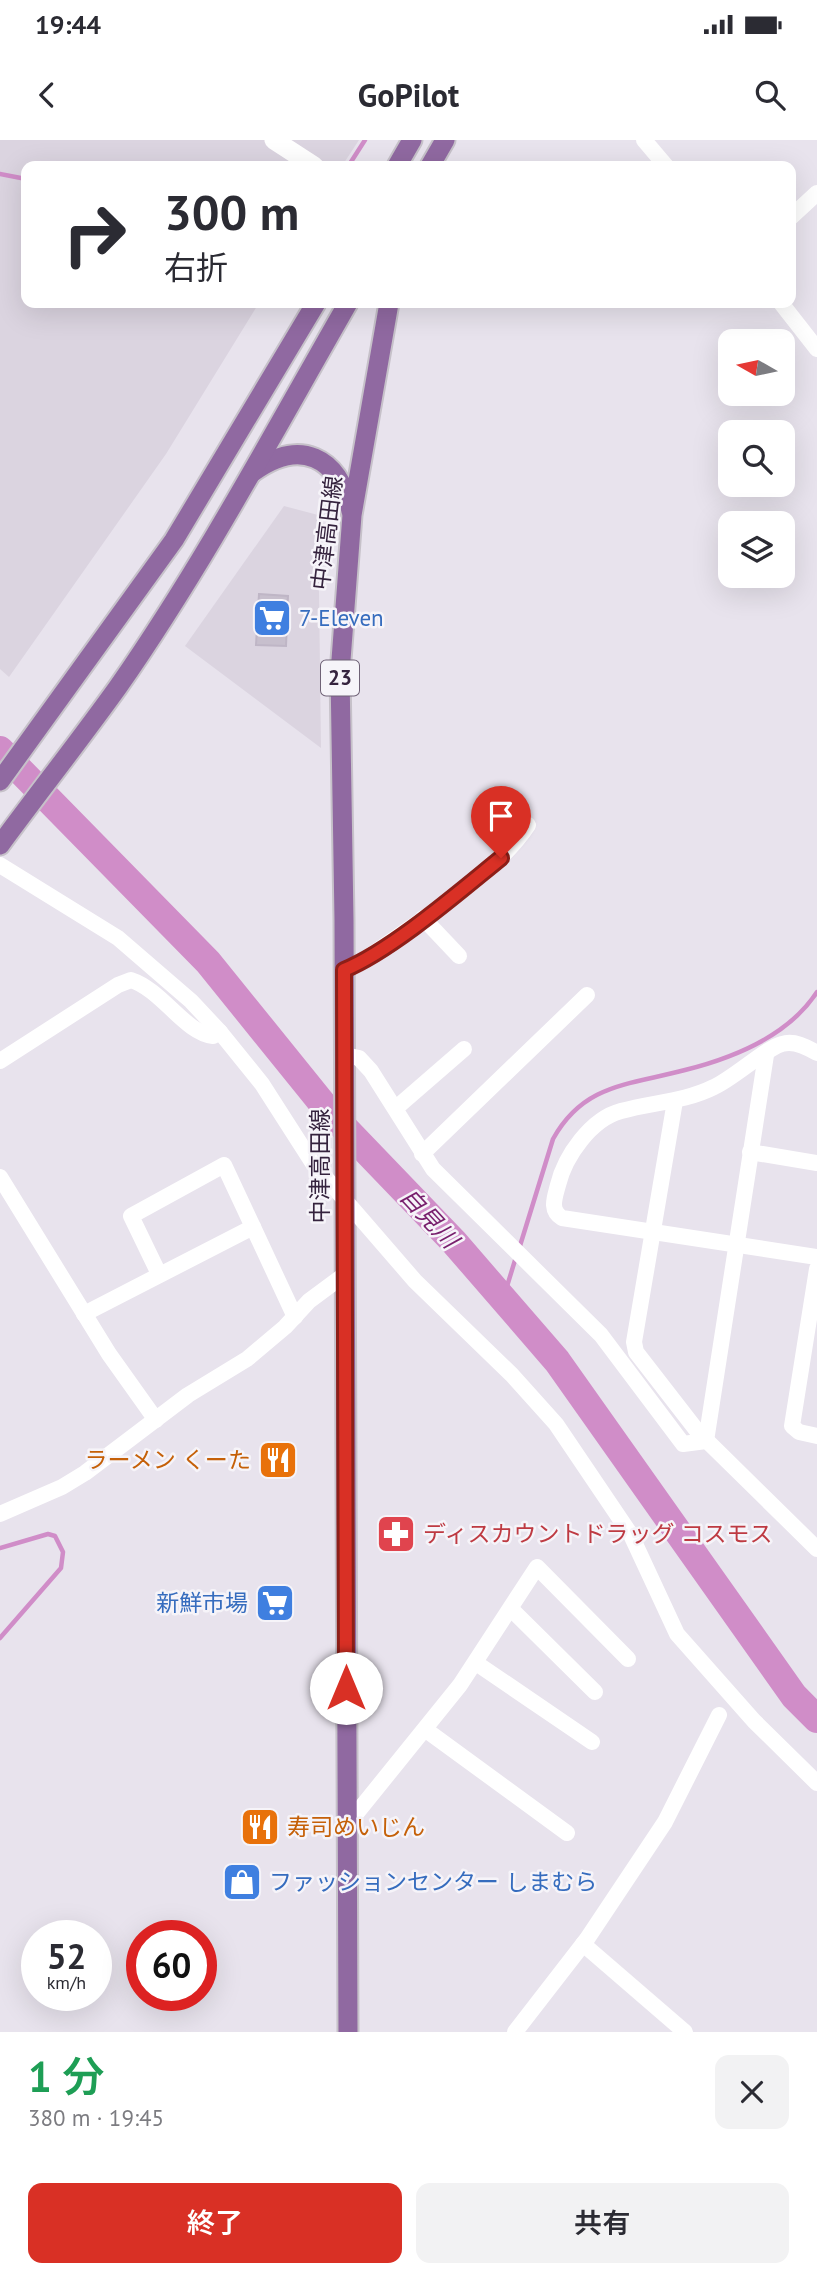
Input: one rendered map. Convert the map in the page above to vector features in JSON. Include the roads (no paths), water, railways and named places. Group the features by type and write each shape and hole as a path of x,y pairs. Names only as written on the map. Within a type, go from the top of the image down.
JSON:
{"main road":[{"path":"400,161 412,140"},
{"path":"433,161 445,140"},
{"path":"0,781 174,540 313,308"},
{"path":"260,398 295,356 326,308"},
{"path":"0,845 118,686 250,474 345,308"},
{"name":"中津高田線","path":"348,2032 345,1056 340,673 352,515 388,308"},
{"path":"250,474 283,454 307,455 328,466 346,489 352,515"}],"street":[{"path":"274,140 306,161"},
{"path":"644,140 662,161"},
{"path":"796,213 815,200"},
{"path":"785,308 817,349"},
{"path":"344,970 358,964 424,918 501,858 528,825"},
{"path":"0,865 118,938 191,1000 220,1032 262,1084 312,1162 345,1189 415,1281 512,1375 556,1424 631,1535 677,1634 754,1721 817,1783"},
{"path":"424,918 459,956"},
{"path":"0,1061 118,985 131,980 148,987 199,1031 214,1036 220,1032"},
{"path":"422,1154 586,995"},
{"path":"817,1053 790,1043 782,1043 724,1082 675,1101 608,1116 586,1135 566,1160 553,1203 555,1213 562,1218 817,1257"},
{"path":"396,1108 464,1049"},
{"path":"706,1441 766,1055"},
{"path":"345,1056 359,1058 396,1108 422,1154 447,1185 601,1335 682,1444 706,1441"},
{"path":"675,1101 634,1342 636,1352 706,1441 817,1549"},
{"path":"750,1152 817,1163"},
{"path":"159,1274 131,1216 224,1165 295,1317"},
{"path":"0,1177 84,1314 156,1420"},
{"path":"84,1314 253,1227"},
{"path":"817,1269 792,1426 799,1432 817,1436"},
{"path":"0,1514 62,1487 188,1395 247,1359 295,1317 309,1301 344,1276"},
{"path":"347,1825 426,1730 476,1663 537,1567 628,1660"},
{"path":"511,1609 595,1692"},
{"path":"476,1663 592,1742"},
{"path":"515,2032 583,1944 664,1822 719,1715"},
{"path":"426,1730 567,1833"},
{"path":"583,1944 685,2032"}],"waterway":[{"path":"352,161 365,140"},
{"path":"0,174 21,178"},
{"name":"自見川","path":"0,750 208,962 330,1113 454,1242 557,1361 794,1696 817,1719"},
{"path":"519,1249 553,1139 579,1107 610,1089 703,1065 758,1043 791,1021 817,992"},
{"path":"504,1296 516,1257"},
{"path":"0,1548 48,1534 55,1536 63,1552 61,1568 0,1638"}],"place":[{"name":"7-Eleven","path":"272,618"},
{"name":"ラーメン くーた","path":"278,1460"},
{"name":"ディスカウントドラッグ コスモス","path":"396,1534"},
{"name":"新鮮市場","path":"275,1603"},
{"name":"寿司めいじん","path":"260,1827"},
{"name":"ファッションセンター しまむら","path":"242,1882"}]}
